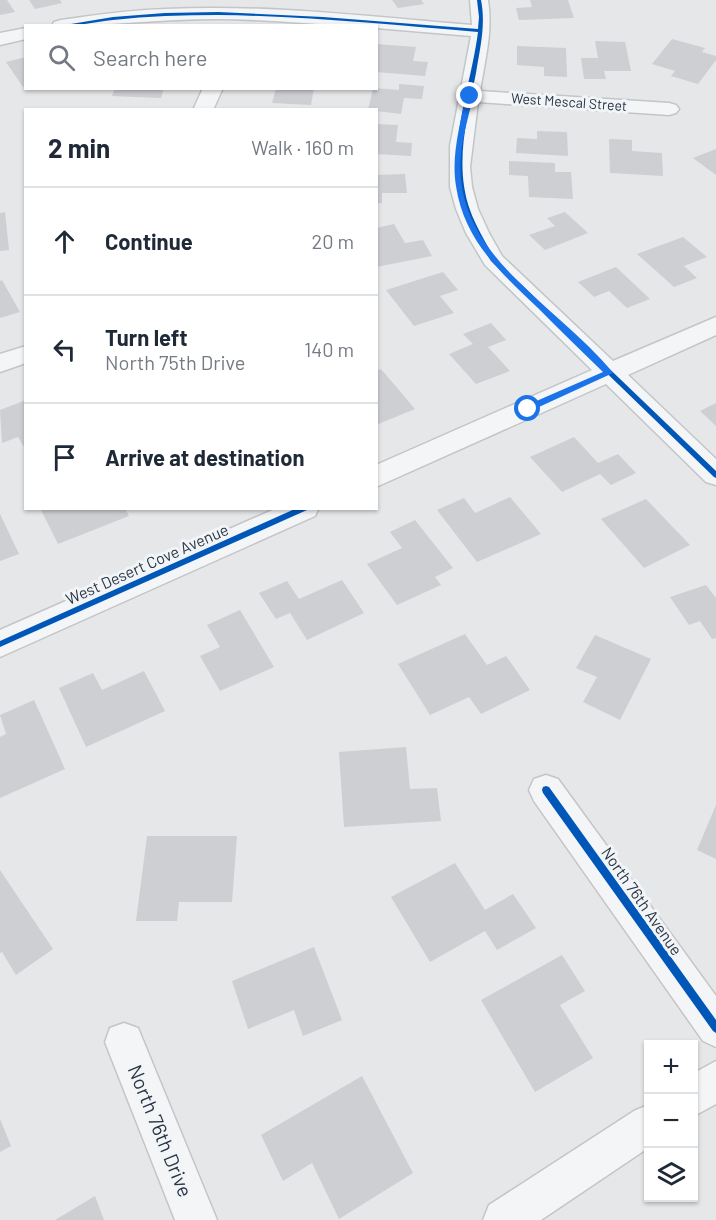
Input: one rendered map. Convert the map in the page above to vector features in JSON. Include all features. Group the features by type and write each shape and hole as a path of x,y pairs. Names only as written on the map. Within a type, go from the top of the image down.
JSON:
{"street":[{"path":"479,0 481,31 458,155 459,185 465,210 475,232 493,260 716,475"},
{"path":"76,24 137,16 245,13 481,31"},
{"path":"0,39 24,33"},
{"path":"204,108 212,90"},
{"name":"West Mescal Street","path":"470,96 669,109"},
{"path":"378,476 716,325"},
{"path":"0,363 24,355"},
{"name":"West Desert Cove Avenue","path":"0,644 301,510"},
{"name":"North 76th Avenue","path":"546,790 716,1028"},
{"name":"North 76th Drive","path":"124,1042 196,1220"},
{"path":"696,1094 716,1082"},
{"path":"504,1220 644,1128"}],"building":[{"path":"0,0 7,0 15,12 0,15"},
{"path":"29,0 60,0 62,3 35,9"},
{"path":"392,0 421,0 424,4 398,8"},
{"path":"530,0 568,0 574,18 519,20 516,8 532,7"},
{"path":"672,39 705,48 702,52 716,56 716,60 698,84 671,76 675,71 652,64"},
{"path":"595,41 625,42 631,71 604,71 606,79 584,79 581,58 598,58"},
{"path":"378,44 416,47 413,61 428,62 425,76 378,72"},
{"path":"517,46 566,48 567,77 544,76 544,67 517,65"},
{"path":"24,58 24,87 23,87 6,62"},
{"path":"399,84 424,86 422,99 404,98 401,114 368,108 373,90 399,90"},
{"path":"114,90 163,90 161,98 112,96"},
{"path":"275,90 314,90 311,105 272,103"},
{"path":"378,124 398,125 396,142 412,143 411,156 378,154"},
{"path":"537,131 567,132 568,156 516,153 517,138 537,139"},
{"path":"609,139 632,140 632,151 662,153 663,176 610,173"},
{"path":"716,149 716,175 693,158"},
{"path":"509,161 555,163 555,172 571,172 573,199 529,197 528,176 509,175"},
{"path":"405,174 407,193 382,193 382,203 378,203 378,175"},
{"path":"5,212 9,250 0,251 0,213"},
{"path":"565,212 588,233 545,250 529,235 555,226 547,218"},
{"path":"394,224 405,243 423,240 432,256 378,267 378,228"},
{"path":"683,237 707,257 684,266 697,278 674,287 637,254"},
{"path":"616,267 650,299 627,308 609,291 594,297 578,282"},
{"path":"443,272 458,290 440,296 454,313 414,326 386,290"},
{"path":"2,280 20,312 0,318 0,281"},
{"path":"491,323 506,340 488,347 510,371 476,384 449,354 473,344 463,334"},
{"path":"381,369 415,409 378,424 378,370"},
{"path":"24,401 24,447 18,437 2,443 0,410"},
{"path":"716,403 716,426 700,411"},
{"path":"574,437 598,463 618,454 636,473 611,485 600,474 562,492 530,457"},
{"path":"510,497 541,534 477,562 437,510 464,498 475,513"},
{"path":"646,499 690,545 644,568 601,519"},
{"path":"41,510 126,510 129,516 58,544"},
{"path":"0,514 19,554 0,561"},
{"path":"415,520 453,568 435,577 441,585 397,605 367,564 402,548 390,532"},
{"path":"342,580 364,613 307,640 290,613 276,619 259,593 287,581 299,599"},
{"path":"706,585 716,598 716,638 712,639 700,621 689,625 670,597"},
{"path":"240,610 274,667 220,691 200,656 220,647 207,625"},
{"path":"465,634 487,665 506,656 530,690 481,714 469,697 430,715 398,664"},
{"path":"595,635 651,659 620,720 583,702 597,677 576,668"},
{"path":"144,671 165,711 86,747 59,688 93,673 102,690"},
{"path":"34,700 65,769 0,798 0,737 6,734 0,715"},
{"path":"406,747 410,789 437,788 441,821 344,827 339,752"},
{"path":"716,805 716,859 697,850"},
{"path":"147,836 237,836 232,902 179,902 177,921 136,921"},
{"path":"455,863 485,910 513,894 536,928 497,950 485,931 430,962 391,897"},
{"path":"0,870 53,949 16,975 2,952 0,953"},
{"path":"314,947 342,1020 303,1036 294,1010 248,1029 232,981"},
{"path":"562,955 585,991 560,1005 593,1058 535,1092 481,1000"},
{"path":"362,1076 413,1173 339,1219 312,1163 283,1181 261,1135"},
{"path":"0,1119 11,1146 0,1152"},
{"path":"95,1196 104,1220 55,1220"}],"cycle path":[{"path":"479,0 481,17 478,51 460,146 459,167 461,187 477,233 493,260 716,475"},
{"path":"74,24 165,14 218,14 323,18 481,31"},
{"path":"0,644 301,510"},
{"path":"546,790 716,1028"}],"route":[{"path":"470,96 458,155 459,185 465,210 475,232 493,260 609,373 528,409"}]}
